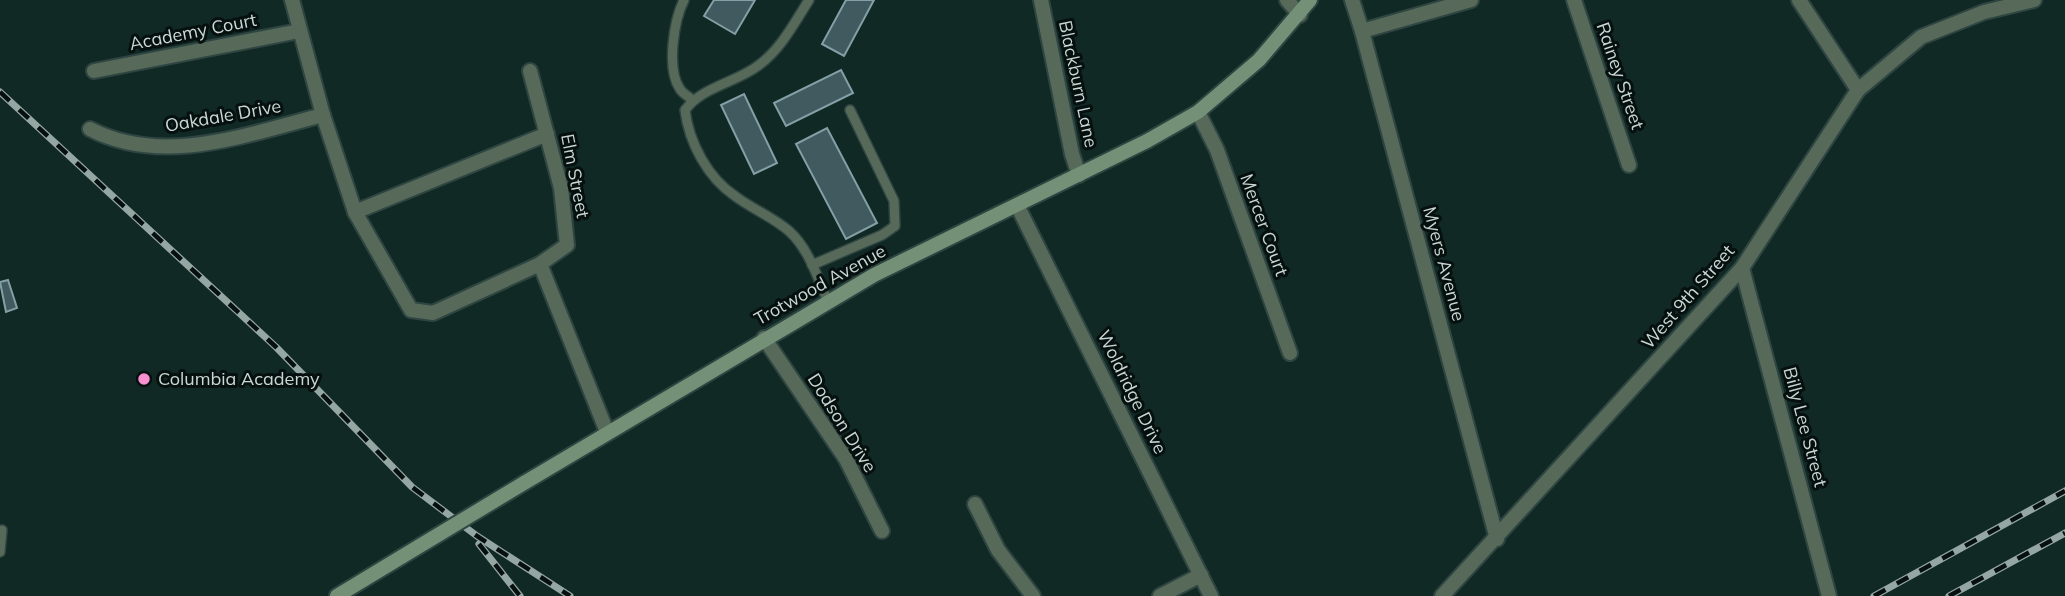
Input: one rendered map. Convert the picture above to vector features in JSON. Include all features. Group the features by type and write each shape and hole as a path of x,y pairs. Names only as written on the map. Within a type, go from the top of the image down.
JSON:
{"main road":[{"name":"Trotwood Avenue","path":"337,596 828,301 1198,112 1235,83 1300,15 1310,0"}],"street":[{"path":"292,0 323,116 355,212 411,310 433,313 540,264 607,432"},
{"name":"Blackburn Lane","path":"1041,0 1072,154 1079,175"},
{"path":"1287,0 1300,15"},
{"name":"Myers Avenue","path":"1352,0 1363,31 1497,539"},
{"path":"1363,31 1471,0"},
{"name":"Rainey Street","path":"1574,0 1629,165"},
{"path":"1799,0 1858,90"},
{"name":"West 9th Street","path":"1442,596 1497,539 1742,268 1858,90 1922,37 1984,12 2034,0"},
{"name":"Academy Court","path":"94,72 299,31"},
{"name":"Elm Street","path":"530,71 561,188 567,245 540,264"},
{"name":"Mercer Court","path":"1198,112 1217,150 1290,353"},
{"name":"Oakdale Drive","path":"90,129 109,139 140,147 176,147 323,116"},
{"path":"355,212 547,134"},
{"name":"Woldridge Drive","path":"1017,205 1211,596"},
{"name":"Billy Lee Street","path":"1742,268 1829,596"},
{"name":"Dodson Drive","path":"764,338 846,459 881,531"},
{"path":"975,504 998,550 1033,596"},
{"path":"1160,596 1201,575"}],"lane":[{"path":"684,0 674,26 673,61 679,88 693,100"},
{"path":"809,0 786,37 760,65 693,100 685,110 687,127 713,178 734,196 789,231 805,248 828,301"},
{"path":"812,265 882,235 895,226 894,201 850,110"},
{"path":"0,552 2,530"}],"building":[{"path":"714,0 755,0 735,34 704,16"},
{"path":"846,0 874,0 844,56 822,44"},
{"path":"841,70 853,93 786,126 774,103"},
{"path":"744,94 777,163 754,174 721,105"},
{"path":"827,128 877,223 846,239 796,144"},
{"path":"8,280 17,308 6,312 0,282"}],"railway":[{"path":"0,92 276,347 412,487 477,536 570,596"},
{"path":"1874,596 2065,491"},
{"path":"1949,596 2065,533"},
{"path":"479,544 520,596"}],"place":[{"name":"Columbia Academy","path":"144,379"}]}
